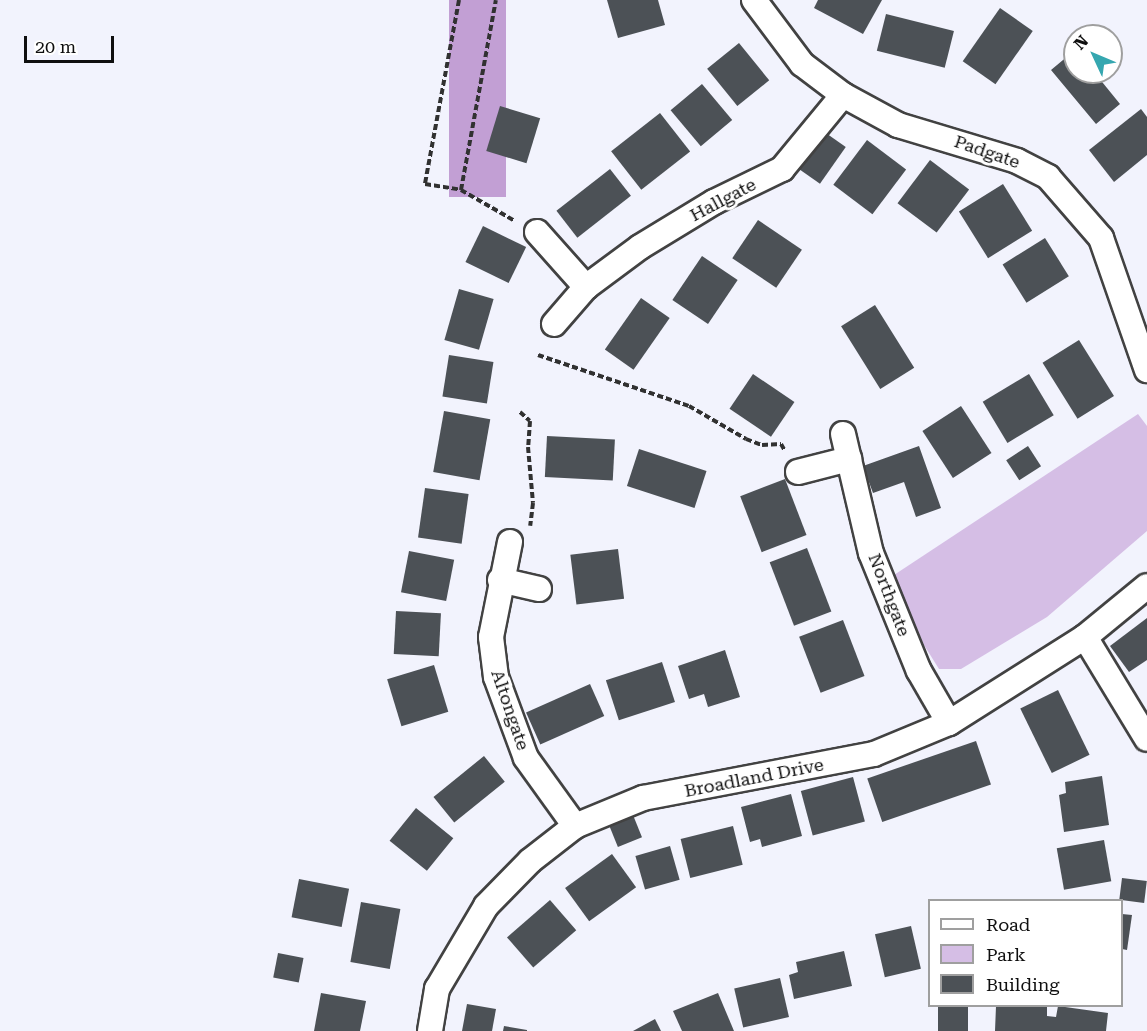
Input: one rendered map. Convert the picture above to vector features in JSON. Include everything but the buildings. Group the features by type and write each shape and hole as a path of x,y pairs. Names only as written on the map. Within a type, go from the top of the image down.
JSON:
{"street":[{"name":"Padgate","path":"754,0 801,64 843,95 898,125 1017,161 1048,177 1101,238 1147,370"},
{"name":"Hallgate","path":"554,324 586,287 705,208 782,169 843,95"},
{"path":"537,232 586,287"},
{"name":"Northgate","path":"843,434 872,553 919,671 950,723"},
{"path":"798,472 849,459"},
{"name":"Altongate","path":"510,542 500,580 491,638 496,677 526,758 575,826"},
{"path":"500,580 539,589"},
{"name":"Broadland Drive","path":"430,1031 437,989 486,906 530,861 575,826 643,798 874,754 950,723 1085,637 1147,586"},
{"path":"1085,637 1147,738"}],"path":[{"path":"459,0 425,184 461,190 537,232"},
{"path":"461,190 496,0"},
{"path":"538,355 689,406 762,445 781,444 798,472"},
{"path":"510,542 527,543 533,503 528,447 530,421 520,412"}],"green space":[{"path":"1138,414 1147,426 1147,531 1047,617 961,669 939,669 924,645 894,575"}],"shaded area":[{"path":"449,0 506,0 506,197 449,197"}]}
